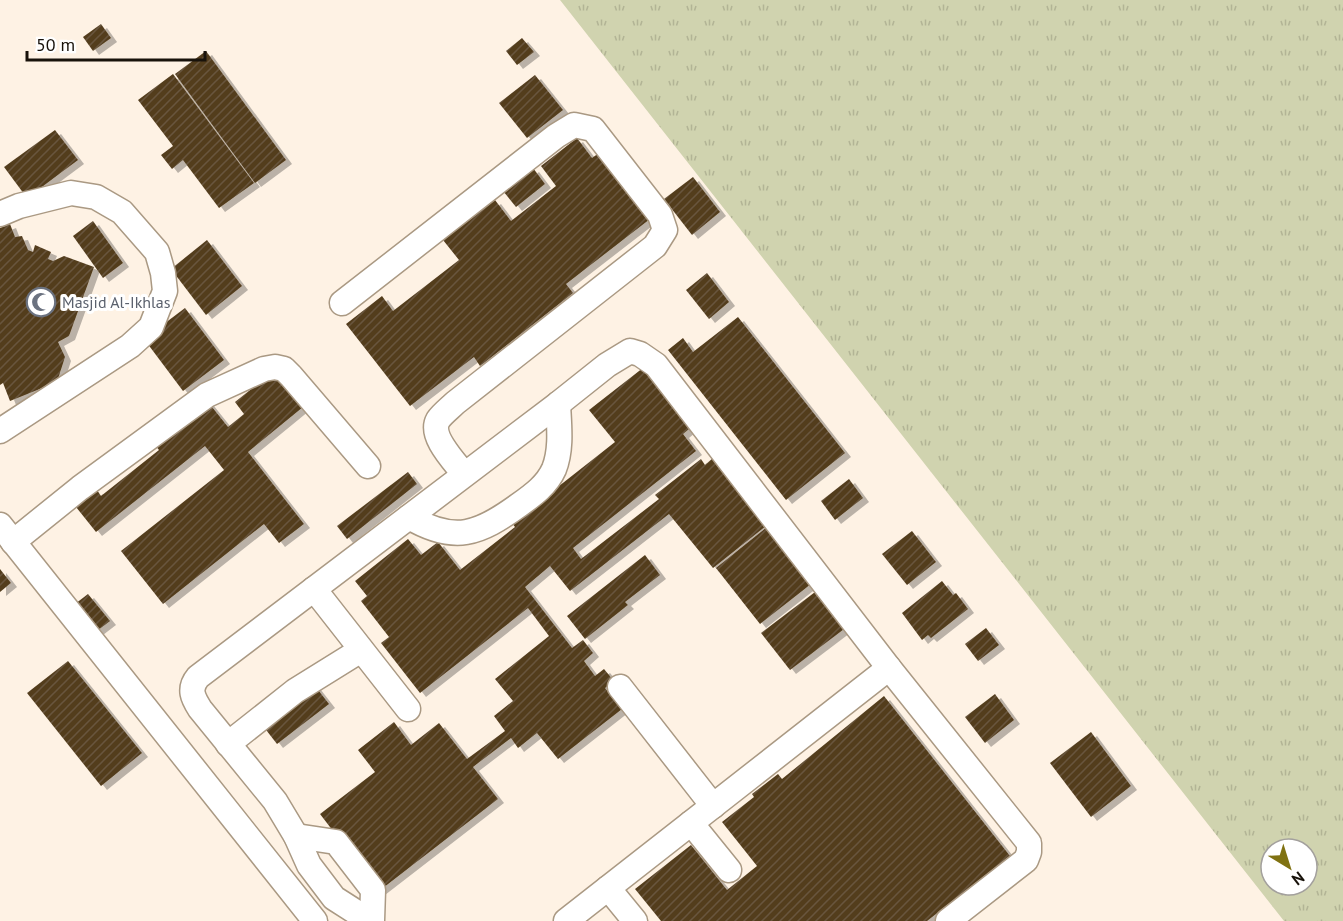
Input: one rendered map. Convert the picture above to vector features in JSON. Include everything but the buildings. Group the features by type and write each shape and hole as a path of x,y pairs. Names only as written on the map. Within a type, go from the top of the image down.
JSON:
{"street":[{"path":"342,303 556,136 574,125 593,129 660,215 665,230 655,246 455,403 437,421 435,431 441,444 464,474"},
{"path":"0,213 19,206 71,194 96,197 122,213 157,252 164,273 165,291 151,327 130,346 0,431"},
{"path":"296,836 336,842 373,890 371,921 334,898 309,865 296,836 275,801 193,697 193,683 607,365 630,351 640,354 657,365 889,668 1029,843 1026,860 948,921"},
{"path":"315,921 7,533 80,488 207,395 264,369 275,367 284,369 291,375 368,466"},
{"path":"409,517 441,532 470,532 493,524 540,490 554,469 559,444 558,404"},
{"path":"314,589 408,709"},
{"path":"228,744 295,691 361,650"},
{"path":"566,921 889,668"},
{"path":"620,687 713,806"},
{"path":"691,823 729,870"},
{"path":"608,888 635,921"}],"green space":[{"path":"560,0 1343,0 1343,921 1284,921 1265,897 1319,897 1319,837 1259,837 1259,889"}],"place":[{"name":"Masjid Al-Ikhlas","path":"41,302"}]}
